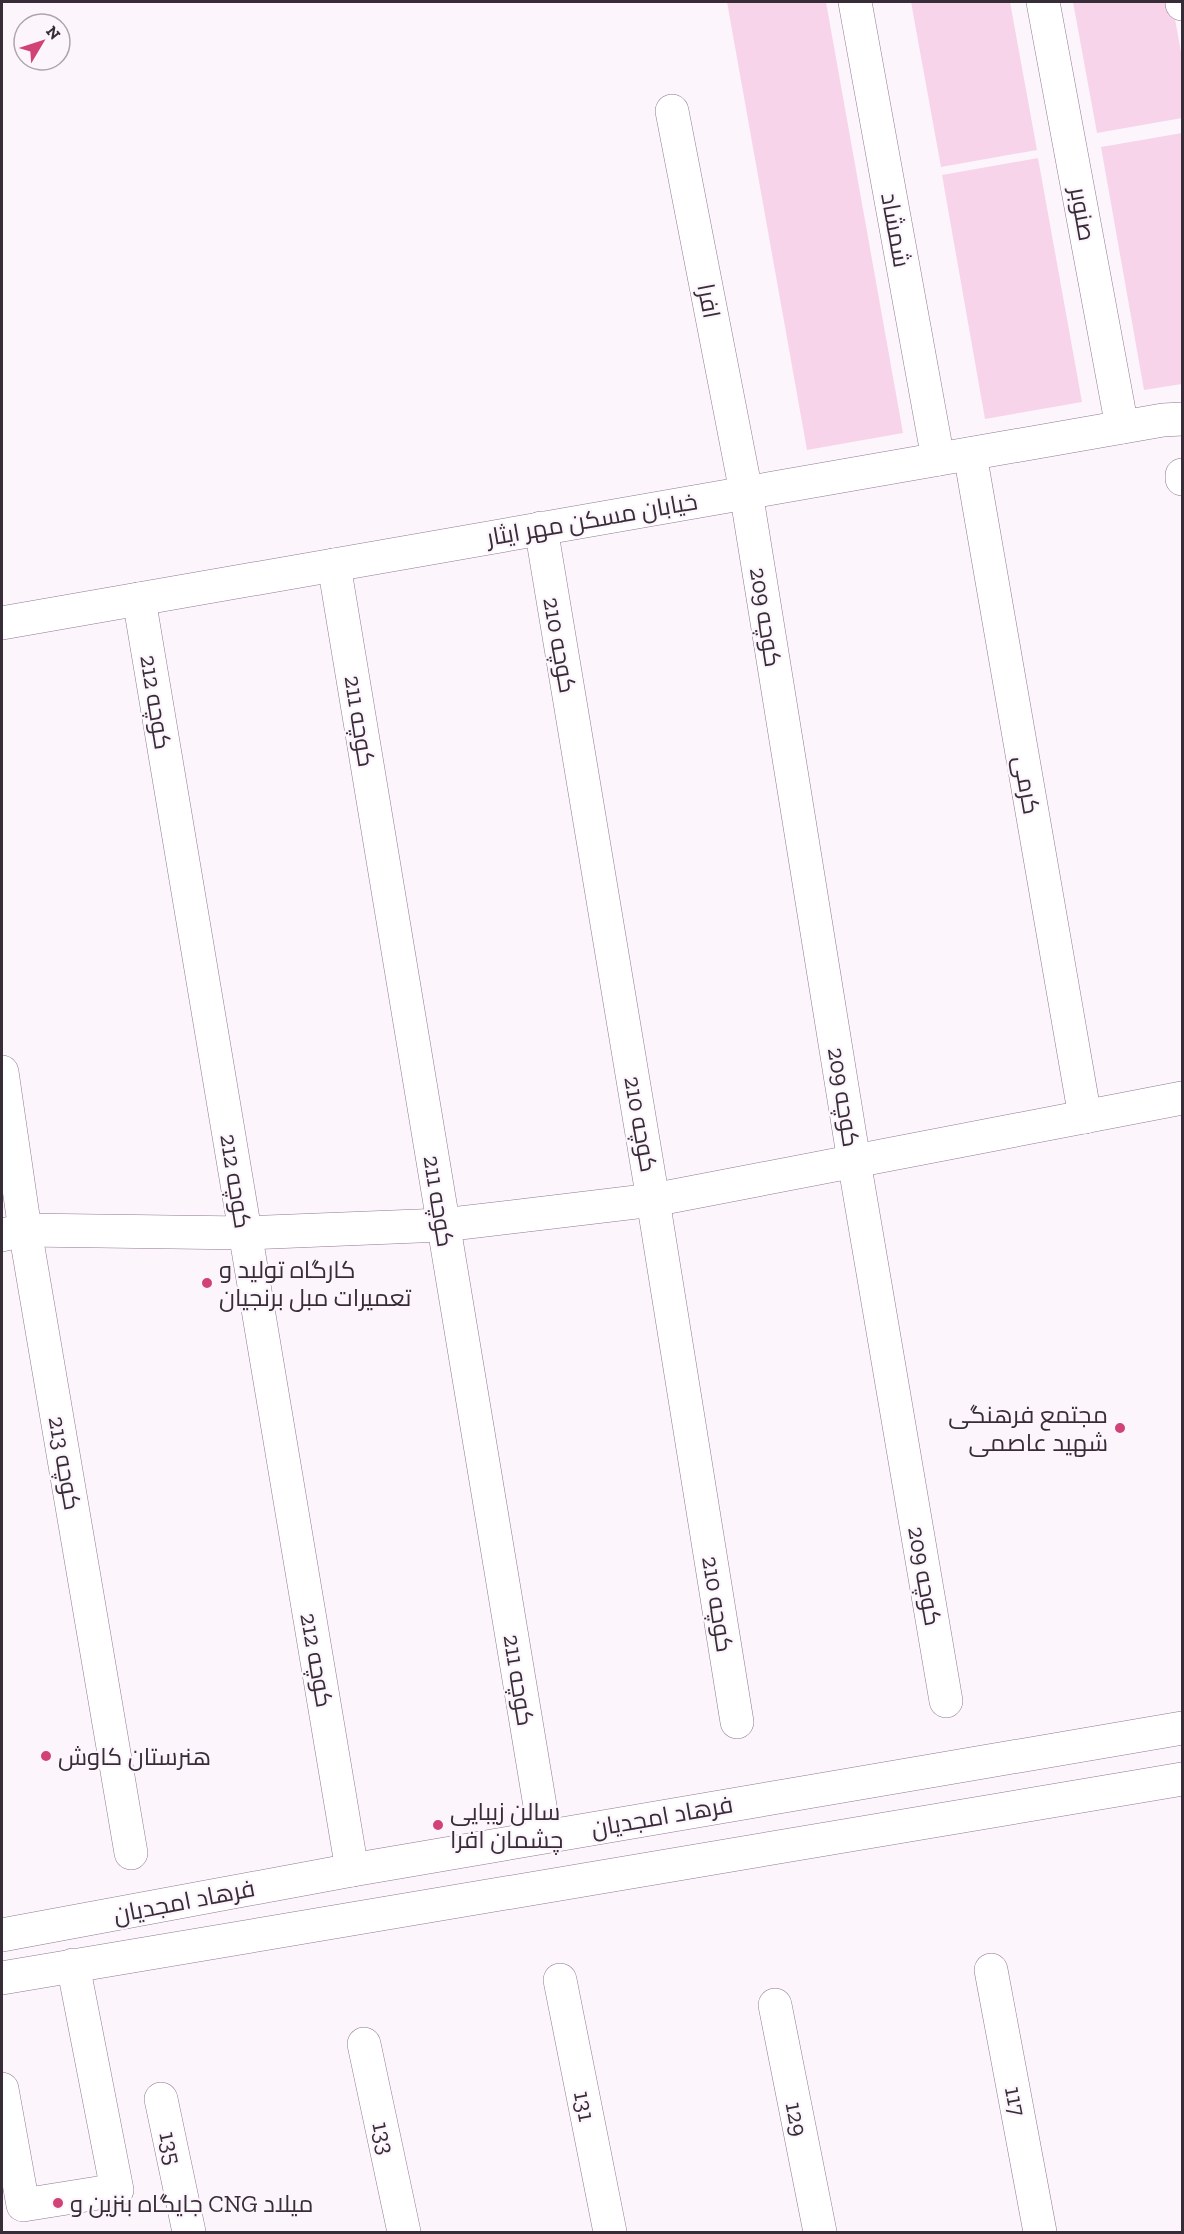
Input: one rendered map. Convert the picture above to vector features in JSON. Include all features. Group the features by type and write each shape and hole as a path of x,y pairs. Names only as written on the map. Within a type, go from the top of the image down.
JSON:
{"street":[{"name":"شمشاد","path":"855,2 938,459"},
{"name":"صنوبر","path":"1043,2 1122,427"},
{"name":"افرا","path":"672,111 746,492"},
{"name":"خیابان مسکن مهر ایثار","path":"2,623 746,492 1122,427 1182,419"},
{"name":"کرمی","path":"970,454 1085,1117"},
{"name":"کوچه 209","path":"746,492 854,1161 946,1701"},
{"name":"کوچه 210","path":"541,528 654,1200 737,1722"},
{"name":"کوچه 211","path":"334,565 545,1836"},
{"name":"کوچه 212","path":"139,599 352,1870"},
{"name":"کوچه 213","path":"2,1072 14,1232 131,1853"},
{"path":"14,1232 245,1233 443,1225 654,1200 1182,1098"},
{"name":"فرهاد امجدیان","path":"2,1935 545,1836 1182,1728"},
{"name":"فرهاد امجدیان","path":"2,1978 1182,1779"},
{"path":"2,2089 23,2205 117,2190 73,1965"},
{"name":"117","path":"991,1970 1040,2232"},
{"name":"131","path":"560,1980 610,2232"},
{"name":"129","path":"775,2005 820,2232"},
{"name":"133","path":"364,2044 404,2232"},
{"name":"135","path":"161,2099 189,2232"}],"building":[{"path":"727,2 826,2 903,433 807,450"},
{"path":"911,2 1010,2 1037,150 941,167"},
{"path":"1073,2 1172,2 1182,58 1182,118 1097,133"},
{"path":"1182,133 1182,384 1144,390 1101,147"},
{"path":"1038,158 1082,402 985,419 942,175"}],"place":[{"name":"کارگاه تولید و تعمیرات مبل برنجیان","path":"207,1283"},
{"name":"مجتمع فرهنگی شهید عاصمی","path":"1120,1428"},
{"name":"هنرستان کاوش","path":"46,1756"},
{"name":"سالن زیبایی چشمان افرا","path":"438,1825"},
{"name":"جایگاه بنزین و CNG میلاد","path":"58,2203"}]}
